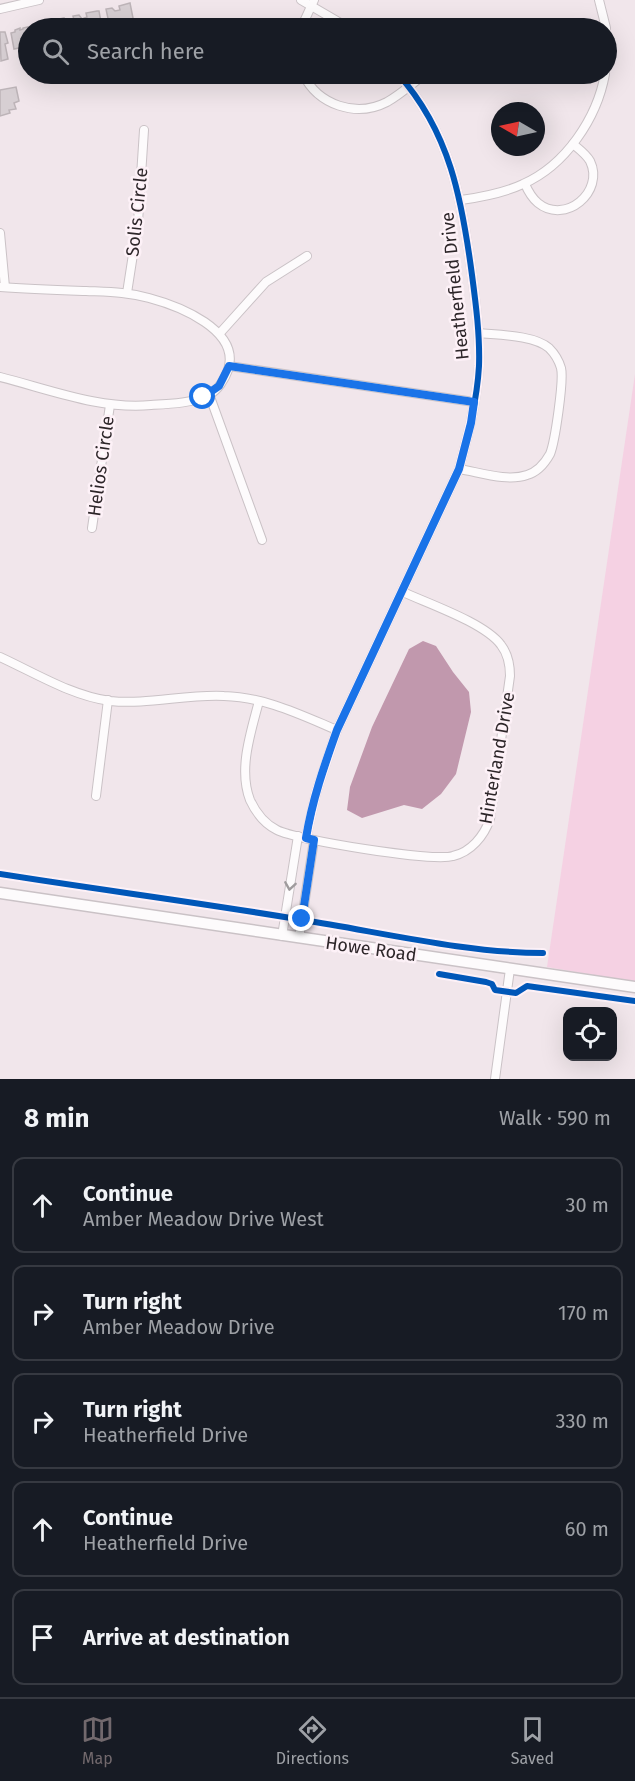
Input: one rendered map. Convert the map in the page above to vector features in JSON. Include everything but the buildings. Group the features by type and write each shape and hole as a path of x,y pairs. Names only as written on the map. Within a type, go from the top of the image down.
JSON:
{"street":[{"path":"0,9 22,2 39,0"},
{"path":"301,0 313,3 335,18"},
{"path":"599,0 604,18"},
{"path":"306,18 313,3"},
{"path":"309,84 323,98 349,108 373,108 387,102 412,84"},
{"path":"461,200 498,193 525,184 553,164 573,144 595,109 602,84"},
{"name":"Heatherfield Drive","path":"282,936 316,793 337,730 459,469 471,423 479,364 478,333 461,200 450,162 438,134 409,86"},
{"name":"Solis Circle","path":"127,293 138,222 144,130"},
{"path":"525,184 536,202 548,208 563,210 582,201 590,189 593,172 587,157 573,144"},
{"path":"0,233 2,287 127,293 164,303 200,320 220,333 228,349 229,366 223,380 209,394 184,401 153,405 110,405 0,377"},
{"path":"220,333 266,282 307,256"},
{"path":"459,469 510,477 527,475 535,471 546,460 551,452 554,438 562,379 561,368 555,356 541,343 531,339 478,333"},
{"path":"229,366 474,402"},
{"path":"209,394 262,540"},
{"name":"Helios Circle","path":"92,528 110,405"},
{"name":"Hinterland Drive","path":"259,701 245,768 250,799 267,824 277,830 306,838 435,858 455,856 471,846 484,834 490,819 510,684 510,666 501,645 490,634 478,626 403,592"},
{"path":"0,657 75,691 108,700 135,702 227,696 284,707 337,730"},
{"path":"96,796 108,700"},
{"name":"Heatherfield Drive","path":"299,938 306,838"},
{"name":"Howe Road","path":"0,893 635,987"},
{"path":"495,1079 510,969"}],"shaded area":[{"path":"635,374 635,982 547,967"},
{"path":"423,641 436,646 469,692 471,712 456,774 441,794 422,809 404,805 362,818 347,810 350,787 372,727 409,649"}],"cycle path":[{"path":"306,838 316,793 337,730 459,469 472,418 478,379 479,343 476,309 464,220 458,194 442,143 430,119 406,84"},
{"path":"0,874 265,914 454,946 543,953"},
{"path":"439,974 486,982 492,984 495,990 516,993 527,986 635,1001"}],"route":[{"path":"203,397 219,386 229,366 474,402 459,469 337,730 323,770 306,838 314,840 302,919"}]}
